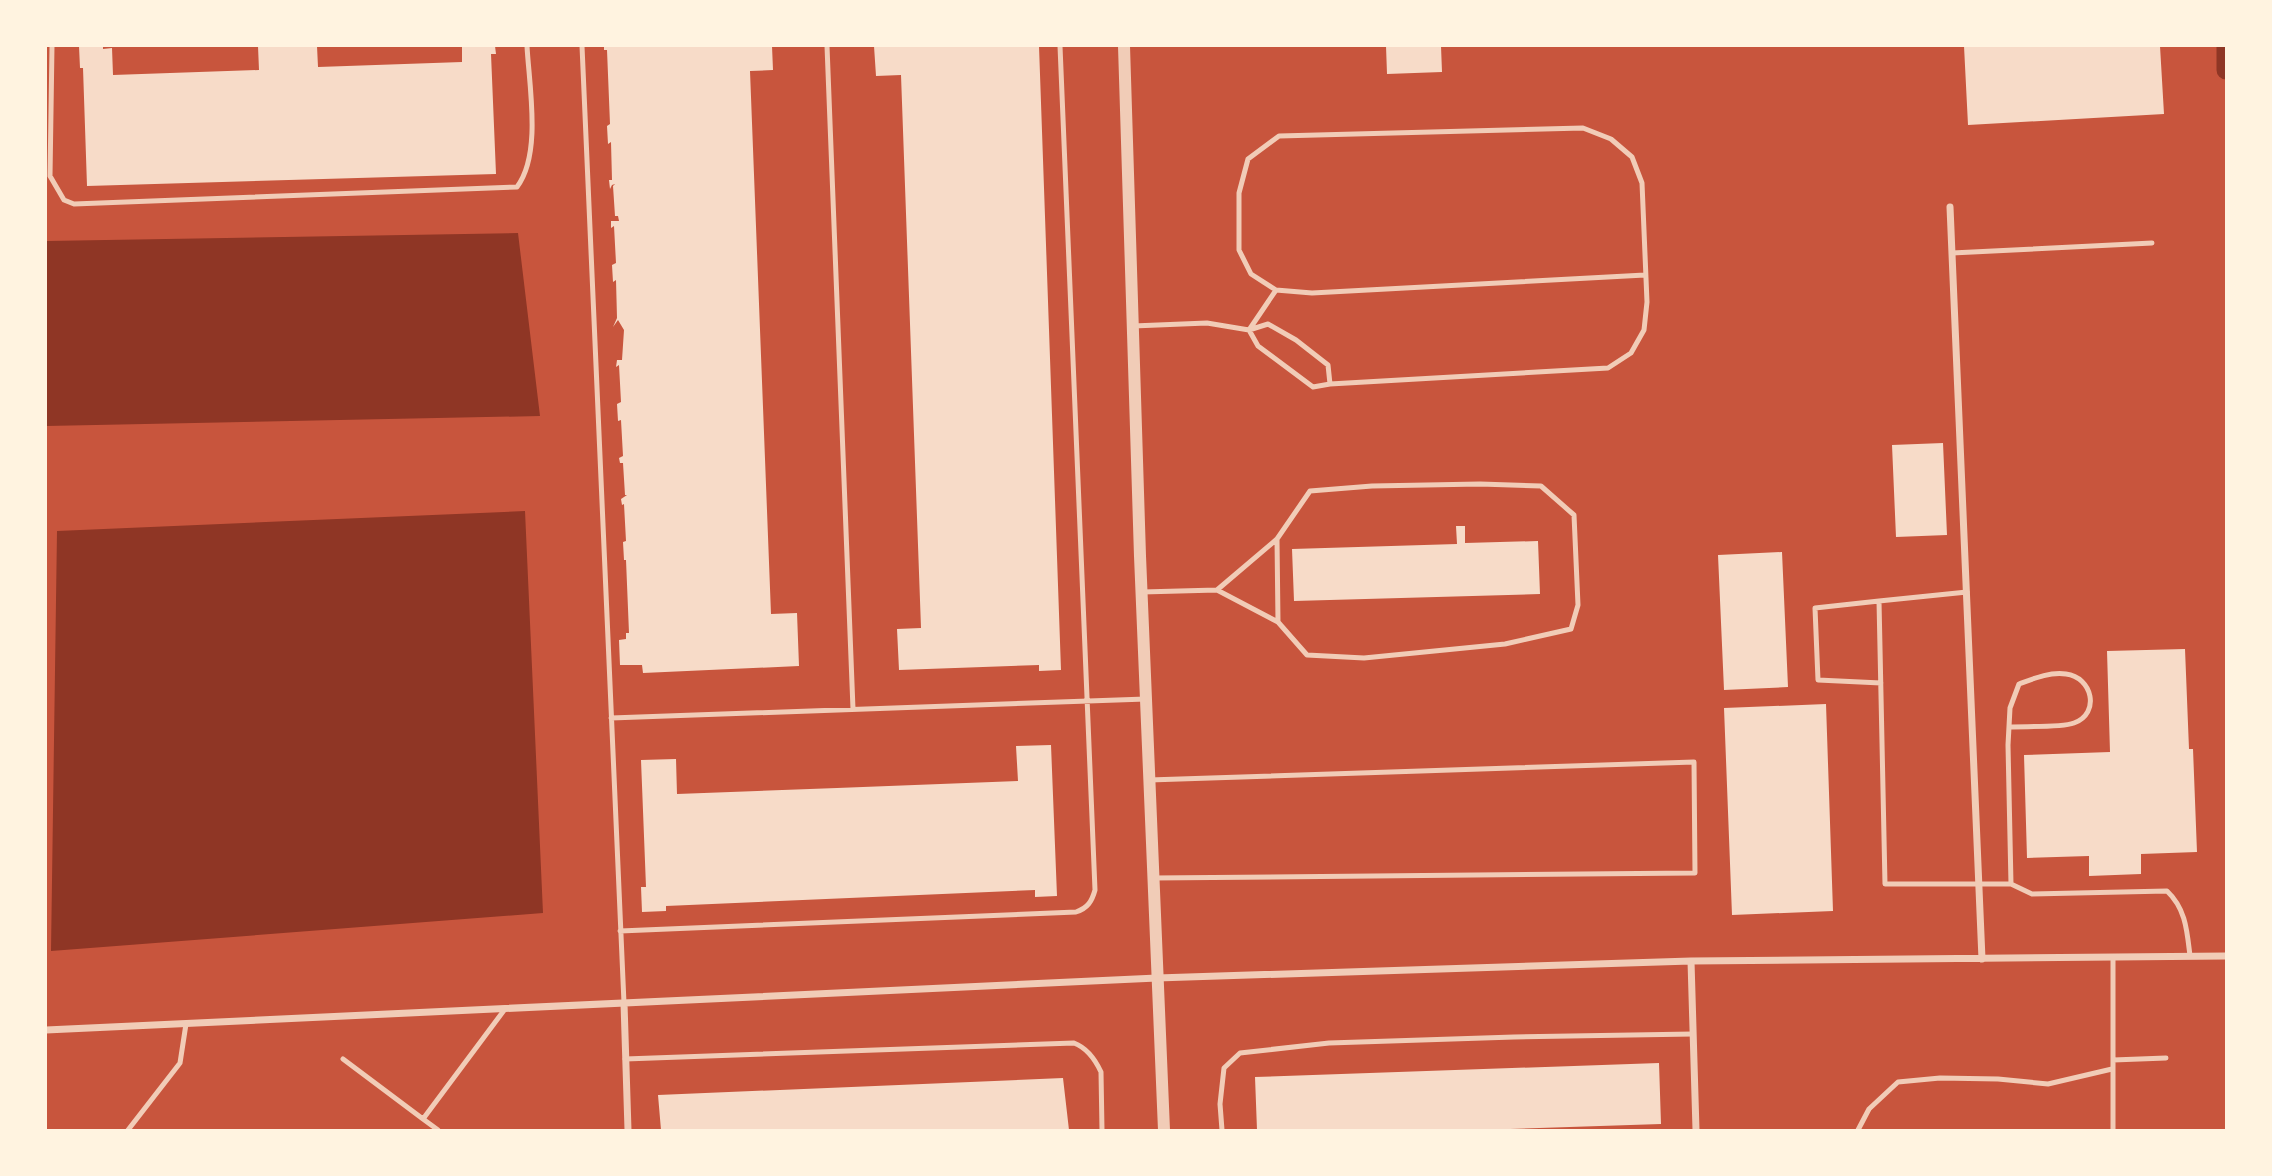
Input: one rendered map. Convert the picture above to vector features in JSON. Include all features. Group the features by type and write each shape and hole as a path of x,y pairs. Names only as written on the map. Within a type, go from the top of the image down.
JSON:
{"street":[{"path":"1124,46 1142,592 1164,1130"},
{"path":"1950,207 1982,959"},
{"path":"46,1030 1157,978 1690,961 2227,956"},
{"path":"1690,961 1696,1130"},
{"path":"624,1003 628,1130"}],"lane":[{"path":"52,46 50,176 64,200 74,204 517,187 524,177 532,142 527,46"},
{"path":"582,46 624,1003"},
{"path":"827,46 853,709"},
{"path":"620,931 1081,911 1093,900 1095,890 1060,46"},
{"path":"1249,330 1258,346 1313,387 1608,368 1631,353 1644,330 1646,275 1642,183 1632,157 1611,139 1583,128 1279,135 1248,159 1239,193 1239,250 1251,274 1276,290 1312,293 1646,275"},
{"path":"1952,253 2152,243"},
{"path":"1249,330 1276,290"},
{"path":"1133,326 1206,323 1249,330 1268,324 1296,340 1328,365 1330,384"},
{"path":"1142,592 1217,590 1278,622 1307,655 1364,658 1505,644 1571,629 1578,605 1574,515 1541,486 1372,486 1310,491 1276,539 1217,590"},
{"path":"1276,539 1278,622"},
{"path":"1881,683 1818,680 1815,608 1967,592"},
{"path":"1879,601 1885,884 2011,884 2032,894 2166,891 2178,901 2185,920 2190,956"},
{"path":"2009,727 2074,723 2087,715 2091,708 2090,691 2081,678 2067,674 2046,674 2019,684 2010,708 2009,727 2011,884"},
{"path":"611,718 1146,699"},
{"path":"1150,780 1694,762 1695,873 1153,878"},
{"path":"2113,957 2113,1130"},
{"path":"424,1119 505,1009"},
{"path":"128,1130 180,1063 186,1024"},
{"path":"1222,1130 1220,1104 1224,1068 1240,1054 1329,1043 1693,1034"},
{"path":"625,1059 1074,1043 1092,1056 1101,1072 1102,1130"},
{"path":"2113,1060 2166,1058"},
{"path":"342,1059 438,1130"},
{"path":"1858,1130 1869,1109 1898,1083 1940,1078 1998,1079 2048,1084 2112,1069"}],"shaded area":[{"path":"518,233 540,416 46,426 46,241"},
{"path":"525,511 543,913 51,951 57,531"}],"building":[{"path":"79,46 112,48 113,75 259,70 258,46 317,46 318,67 462,62 462,46 495,46 496,54 491,54 496,174 87,186 83,68 80,68"},
{"path":"604,46 772,46 773,70 750,71 771,614 797,613 799,666 643,673 642,665 620,665 619,640 626,639 626,633 629,633 623,542 626,541 624,504 622,505 621,499 627,495 623,463 620,463 619,458 623,456 621,420 618,421 617,404 621,402 619,365 616,367 617,360 622,360 624,330 618,320 613,327 617,318 616,280 613,282 612,265 616,263 614,226 611,228 611,221 619,221 618,216 615,216 615,184 612,185 610,189 609,180 612,180 611,142 608,144 607,126 610,124 607,50 604,50"},
{"path":"874,46 1039,46 1061,670 1039,671 1039,665 899,670 897,629 921,628 901,75 876,76"},
{"path":"1386,46 1441,46 1442,72 1387,74"},
{"path":"1964,46 2160,46 2164,114 1968,125"},
{"path":"1943,443 1947,535 1896,537 1892,445"},
{"path":"1456,526 1465,526 1465,543 1538,541 1540,594 1294,601 1292,549 1457,544"},
{"path":"1782,552 1788,687 1724,690 1718,555"},
{"path":"2185,649 2197,852 2141,854 2141,874 2089,876 2089,856 2027,858 2024,755 2110,752 2107,651"},
{"path":"1826,704 1833,911 1732,915 1724,708"},
{"path":"1051,745 1057,896 1035,897 1035,890 666,906 666,911 642,912 641,887 646,887 641,760 676,759 677,794 1018,781 1016,746"},
{"path":"1659,1063 1661,1124 1478,1130 1257,1130 1255,1077"},
{"path":"1063,1078 1069,1130 661,1130 658,1095"}],"waterway":[{"path":"2226,46 2226,70"}]}
